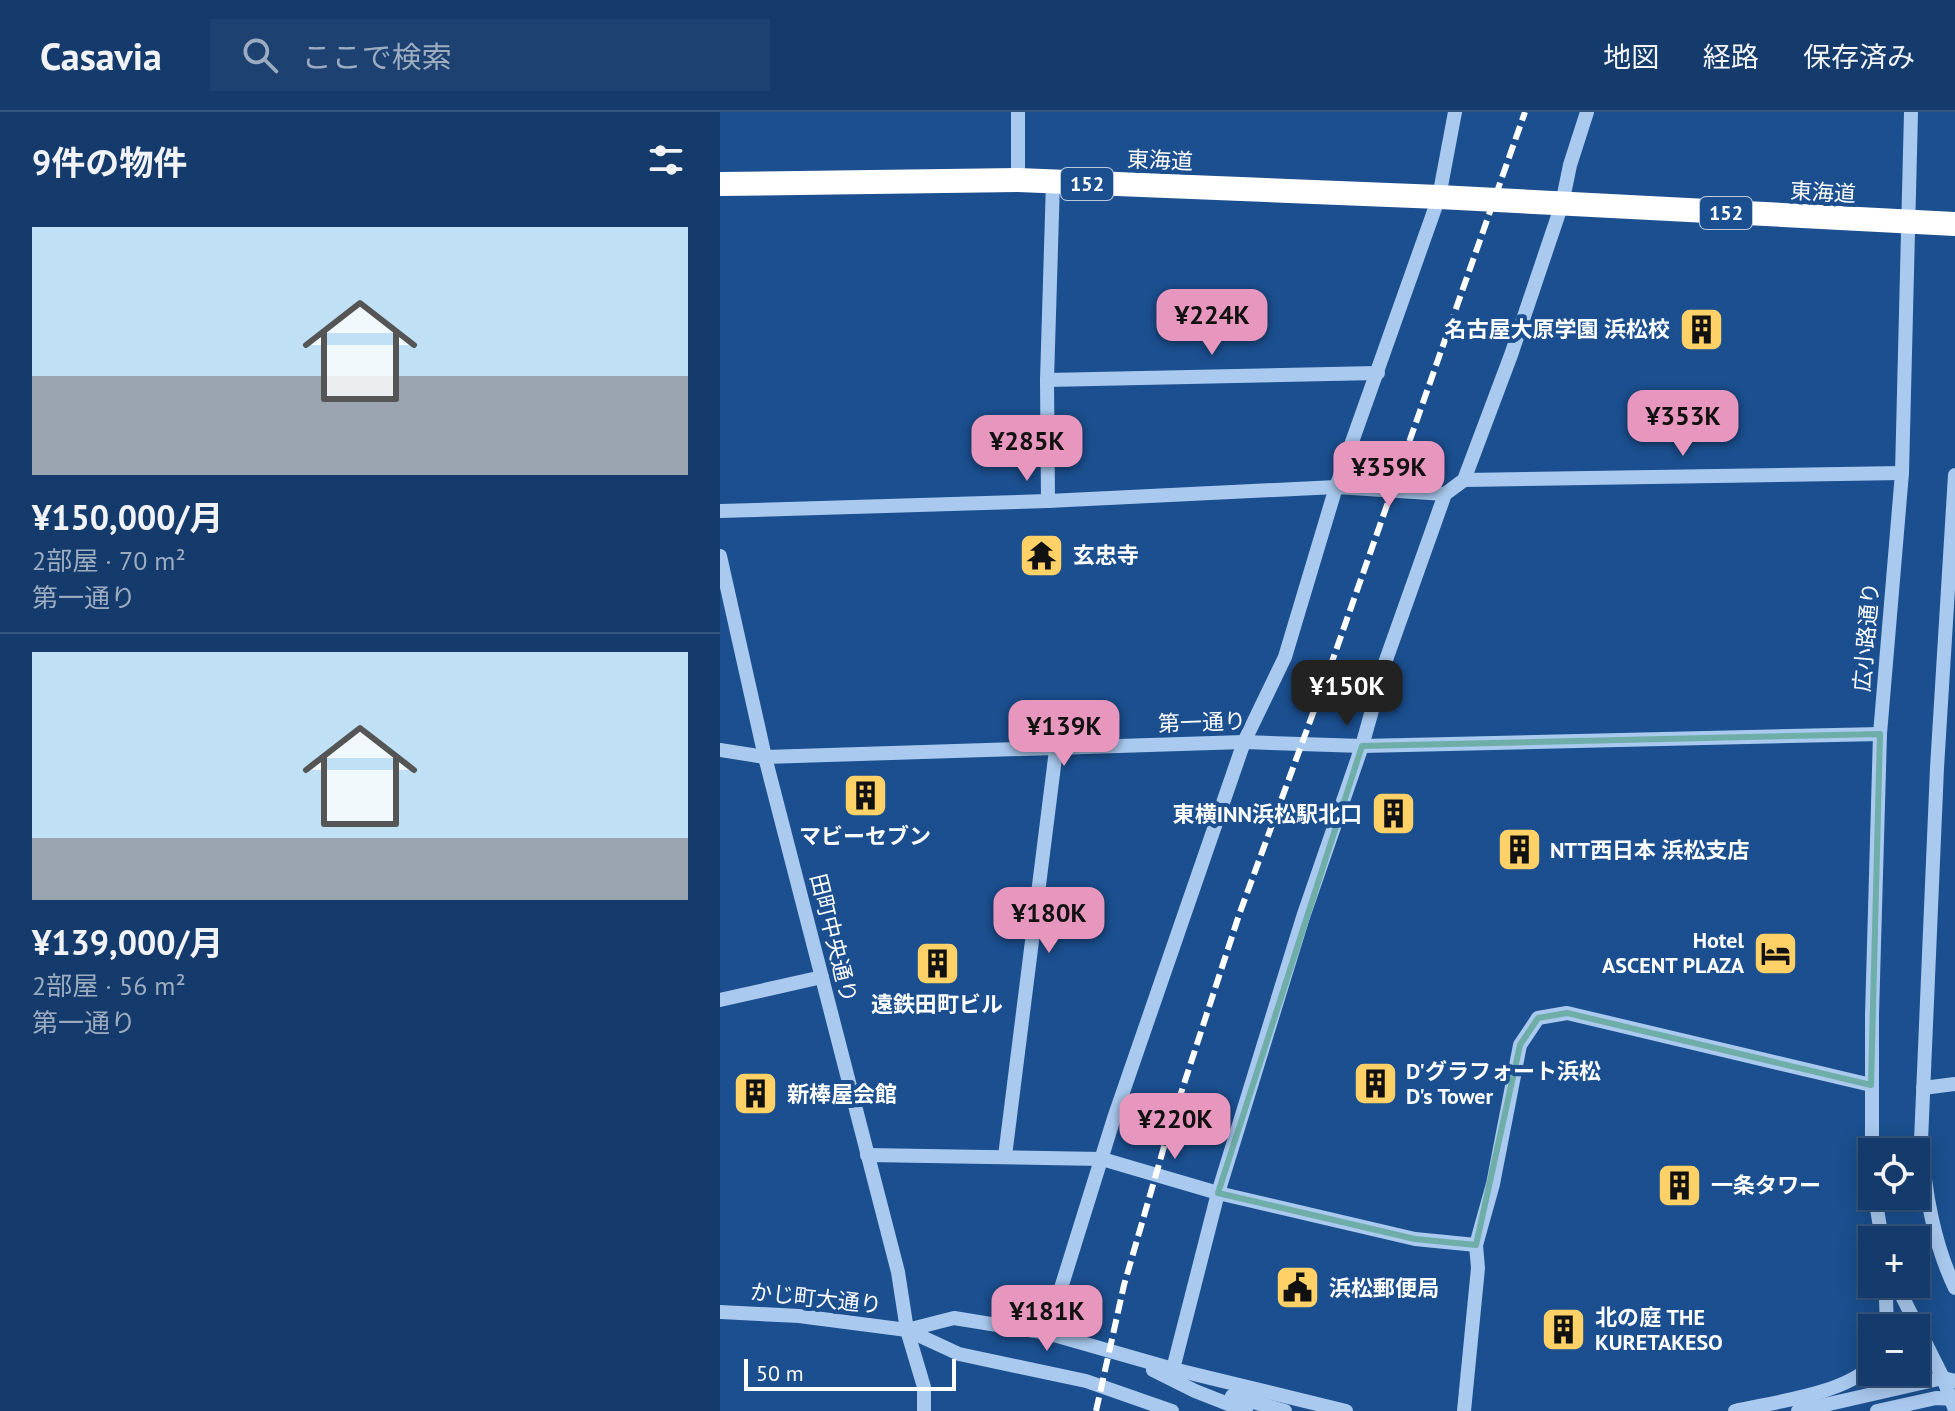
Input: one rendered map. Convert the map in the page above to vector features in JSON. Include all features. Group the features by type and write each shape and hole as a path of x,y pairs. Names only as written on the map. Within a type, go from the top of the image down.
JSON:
{"highway":[{"name":"東海道","path":"720,184 1018,180 1446,198"},
{"name":"152","path":"1446,198 1554,204"},
{"name":"東海道","path":"1554,204 1955,224"}],"street":[{"path":"1018,112 1018,180"},
{"path":"1047,1333 1102,1159 1244,742 1285,657 1336,487 1446,198 1455,112"},
{"path":"1464,480 1587,112"},
{"name":"広小路通り","path":"1872,1138 1880,734 1902,473 1911,112"},
{"path":"1048,501 1047,380 1053,182"},
{"path":"1047,380 1378,373"},
{"path":"1173,1369 1218,1193 1303,917 1362,746 1386,660 1445,494 1464,480 1902,473"},
{"path":"1955,475 1948,730 1921,1141 1924,1183 1936,1238 1955,1288"},
{"path":"720,511 1048,501 1336,487 1445,494"},
{"name":"田町中央通り","path":"720,556 765,757 898,1272 907,1330 924,1387 924,1411"},
{"name":"第一通り","path":"720,750 765,757 1244,742 1362,746 1880,734"},
{"path":"1005,1156 1056,750"},
{"path":"720,1000 822,977"},
{"path":"1464,1411 1478,1268 1476,1245 1493,1184 1520,1045 1538,1018 1567,1013 1871,1085"},
{"path":"1923,1088 1955,1084"},
{"path":"867,1155 1102,1159 1218,1193 1415,1239 1476,1245"},
{"path":"1877,1411 1936,1398 1954,1403 1949,1380 1904,1298"},
{"name":"かじ町大通り","path":"720,1312 799,1316 907,1330"},
{"path":"907,1330 954,1318 1047,1333 1173,1369 1346,1411"},
{"path":"907,1330 959,1354 1086,1381 1136,1404 1172,1411"},
{"path":"1139,1360 1157,1373 1246,1411"},
{"path":"1190,1373 1233,1396 1285,1411"},
{"path":"1735,1411 1813,1393 1858,1375"},
{"path":"1798,1411 1949,1380"}],"highlighted area":[{"path":"1880,734 1871,1085 1567,1013 1538,1018 1520,1045 1476,1245 1415,1239 1218,1193 1362,746"}],"railway":[{"path":"1096,1411 1124,1285 1168,1133 1239,915 1334,656 1525,112"}],"place":[{"name":"名古屋大原学園 浜松校","path":"1701,329"},
{"name":"玄忠寺","path":"1042,555"},
{"name":"マビーセブン","path":"865,795"},
{"name":"東横INN浜松駅北口","path":"1393,814"},
{"name":"NTT西日本 浜松支店","path":"1519,850"},
{"name":"Hotel ASCENT PLAZA","path":"1775,953"},
{"name":"遠鉄田町ビル","path":"937,963"},
{"name":"D'グラフォート浜松 D's Tower","path":"1375,1084"},
{"name":"新棒屋会館","path":"756,1094"},
{"name":"一条タワー","path":"1680,1185"},
{"name":"浜松郵便局","path":"1298,1288"},
{"name":"北の庭 THE KURETAKESO","path":"1564,1330"}]}
